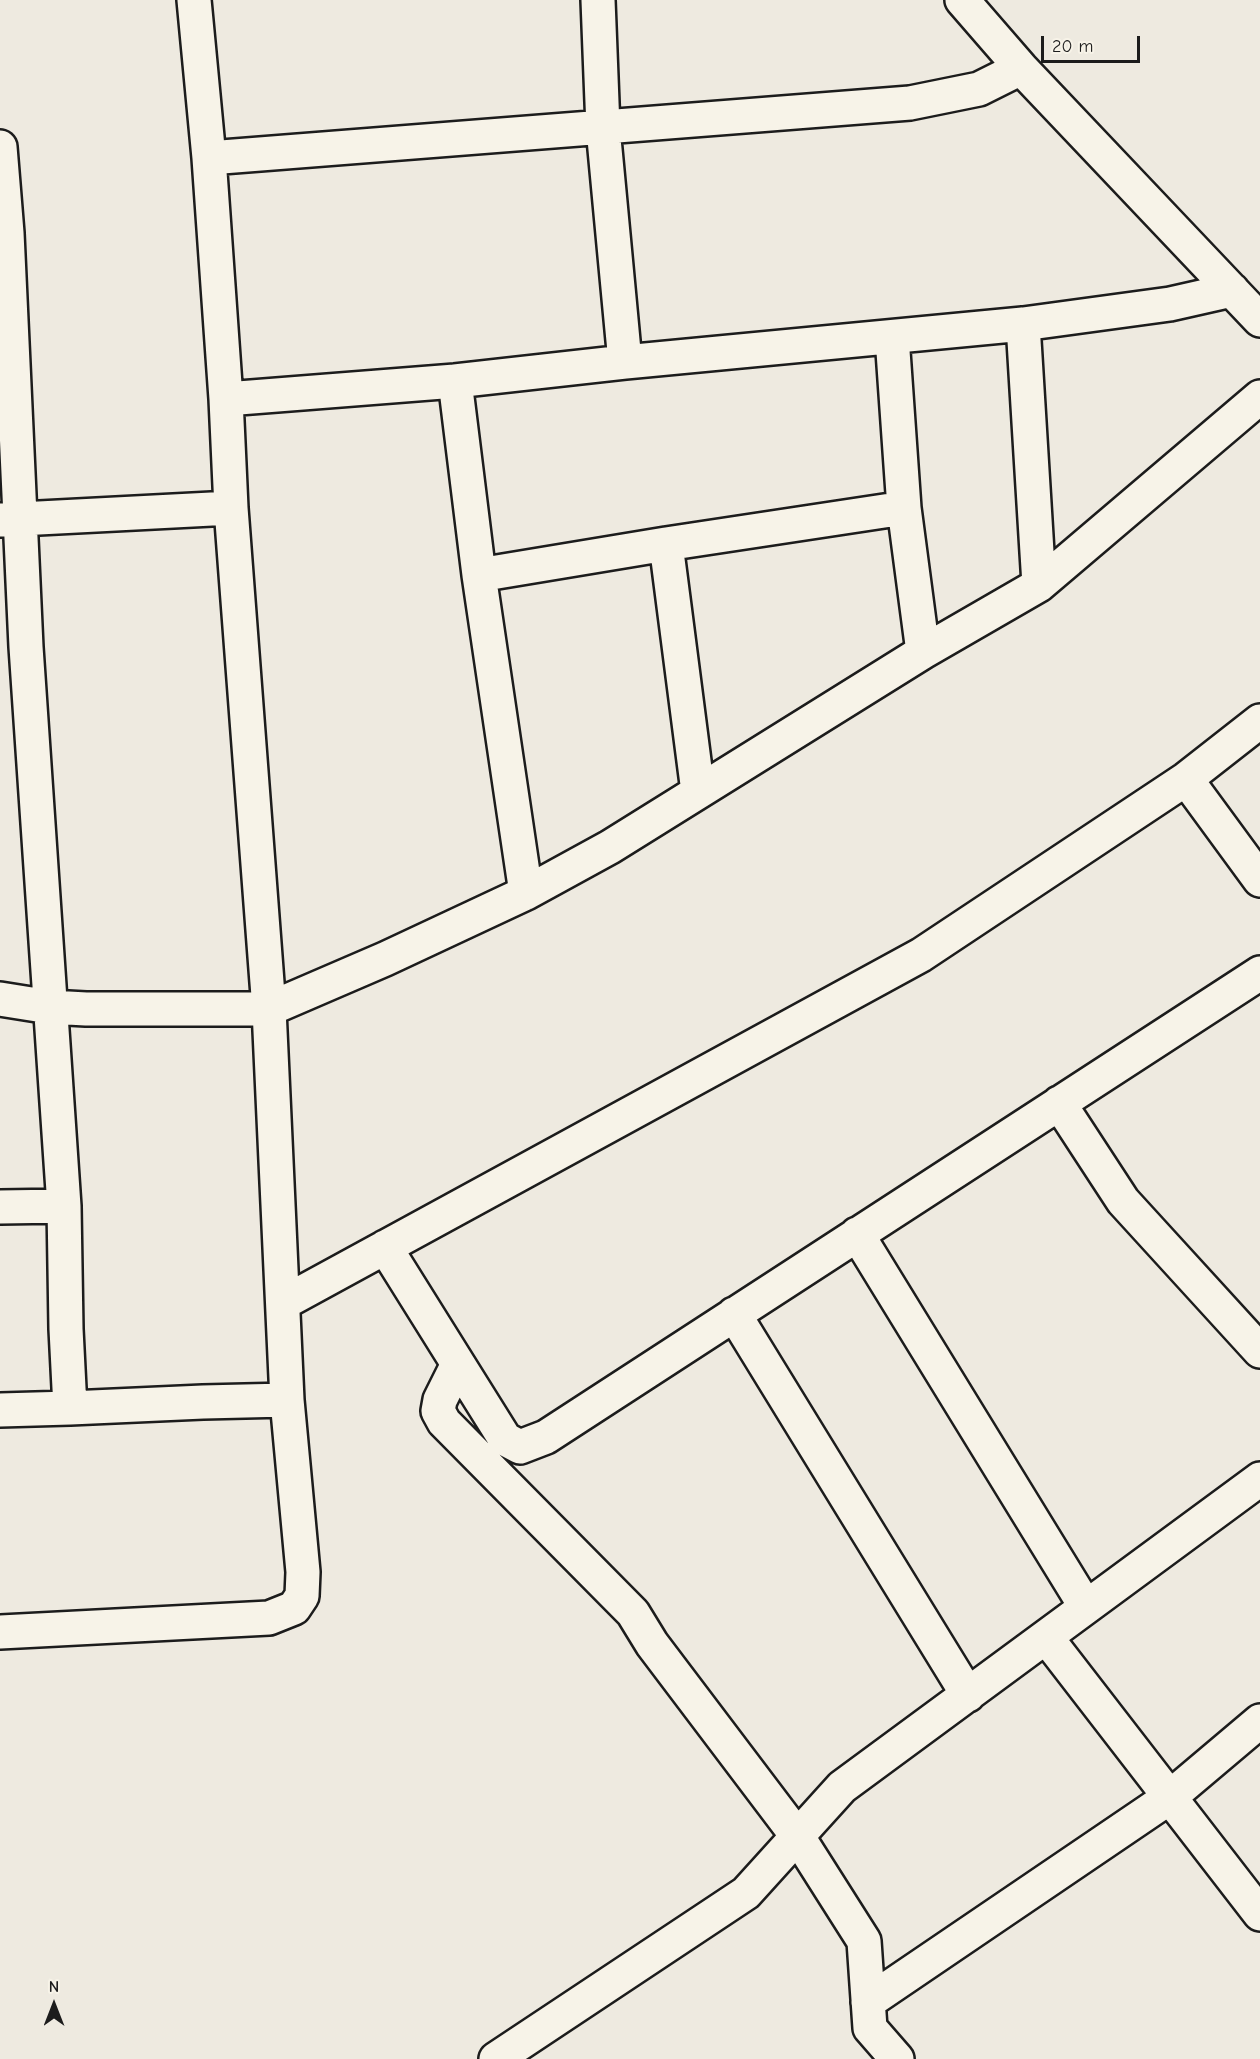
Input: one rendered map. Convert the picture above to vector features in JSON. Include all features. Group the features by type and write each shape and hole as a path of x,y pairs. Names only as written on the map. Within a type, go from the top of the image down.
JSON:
{"street":[{"path":"0,1632 268,1618 294,1608 302,1596 303,1572 287,1400 268,1009 231,508 226,399 209,158 194,0"},
{"path":"598,0 603,128 625,362"},
{"path":"962,0 1021,68 1248,298"},
{"path":"209,158 910,102 979,89 1021,68"},
{"path":"0,147 7,232 10,519 64,1206 70,1408"},
{"path":"226,399 455,381 625,362 892,338 1023,324 1170,304 1248,298"},
{"path":"1023,324 1039,585"},
{"path":"892,338 904,508 923,652"},
{"path":"455,381 479,575 526,893"},
{"path":"0,999 50,1007 268,1009 385,959 526,893 610,847 923,652 1039,585 1260,397"},
{"path":"10,519 231,508"},
{"path":"479,575 904,508"},
{"path":"666,544 699,792"},
{"path":"283,1303 921,956 1186,779 1260,721"},
{"path":"1186,779 1260,880"},
{"path":"385,1247 505,1439 520,1447 546,1437 1260,973"},
{"path":"1059,1103 1122,1201 1260,1351"},
{"path":"0,1207 64,1206"},
{"path":"858,1234 1086,1607"},
{"path":"734,1314 968,1695"},
{"path":"458,1364 440,1400 438,1411 444,1422 633,1613 652,1644 798,1837 864,1941 870,2028 897,2059"},
{"path":"0,1410 287,1400"},
{"path":"496,2059 746,1893 842,1787 1260,1479"},
{"path":"1046,1637 1260,1914"},
{"path":"868,2002 1170,1797 1260,1721"}]}
